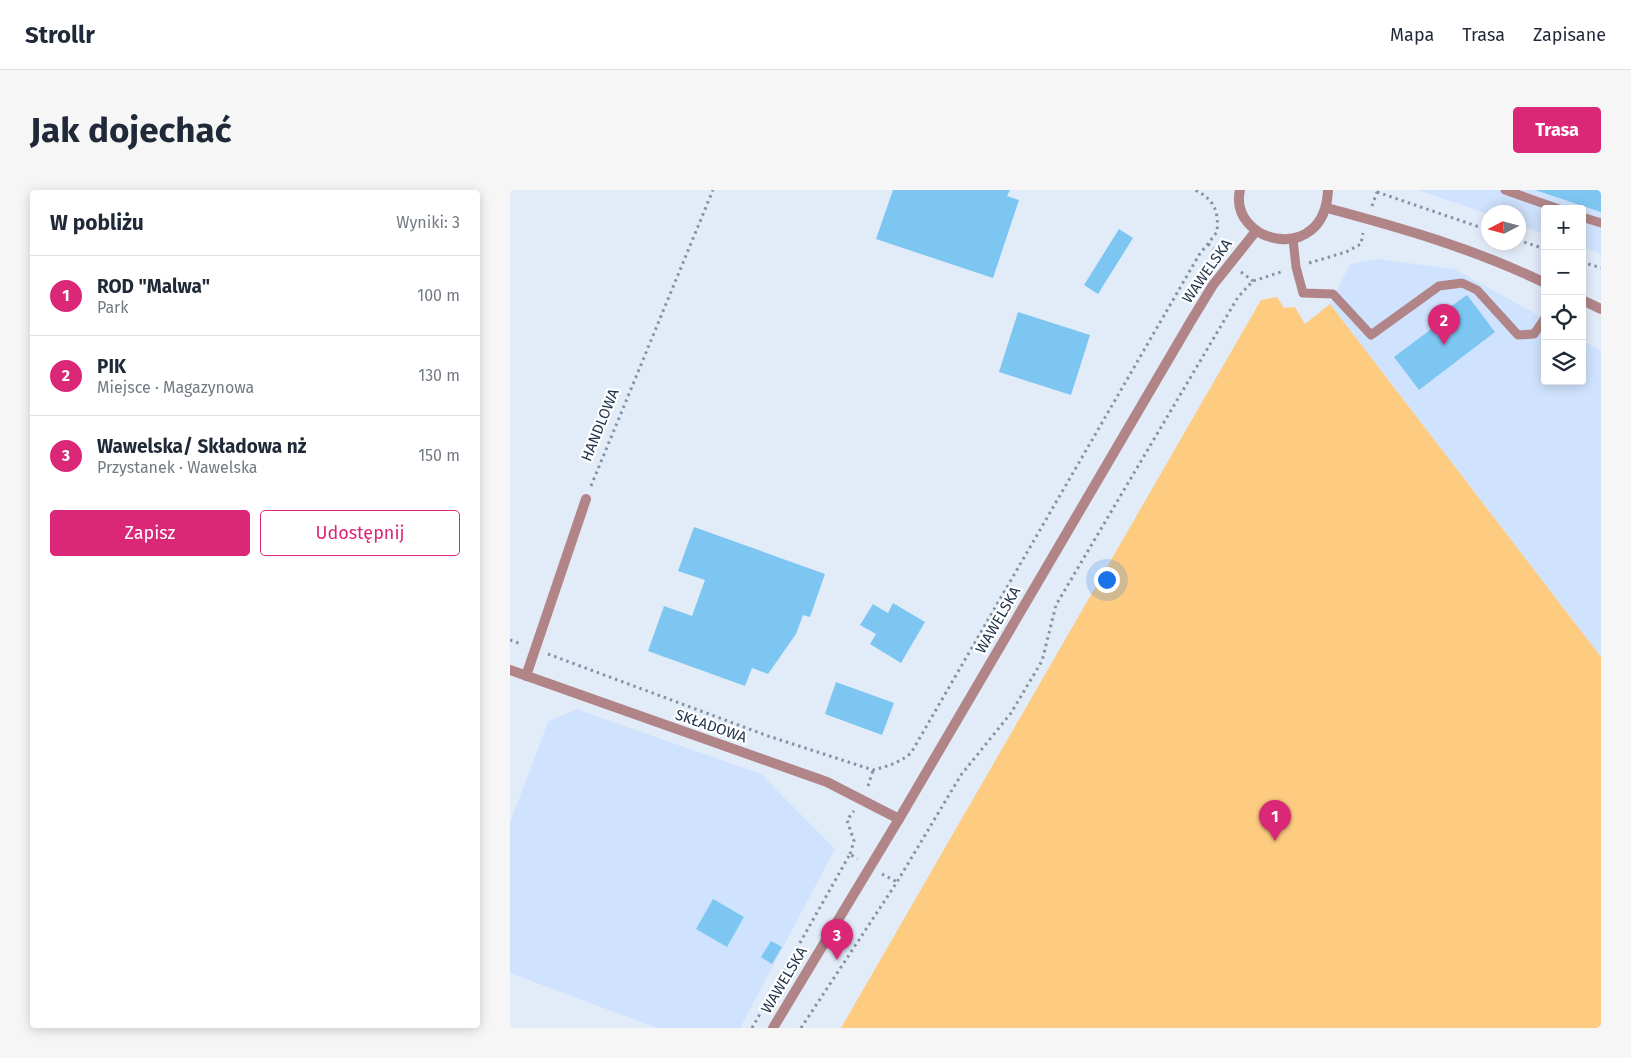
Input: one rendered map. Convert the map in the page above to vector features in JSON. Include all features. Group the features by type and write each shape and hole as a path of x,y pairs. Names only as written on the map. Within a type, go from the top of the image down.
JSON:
{"street":[{"path":"1240,190 1238,196 1243,215 1256,231 1276,240 1298,238 1316,227 1328,208 1328,190"},
{"path":"1328,208 1367,218 1478,253 1541,281"},
{"name":"WAWELSKA","path":"773,1028 1195,314 1224,270 1256,231"},
{"path":"1586,302 1601,309"},
{"path":"526,676 586,499"},
{"name":"SKŁADOWA","path":"510,670 827,782 898,819"}],"lane":[{"path":"1505,190 1548,205"},
{"path":"1586,218 1601,223"},
{"path":"1293,239 1296,267 1303,293 1333,294 1371,335 1440,286 1462,283 1477,290 1518,335 1534,334 1541,324"}],"path":[{"name":"HANDLOWA","path":"586,499 714,190"},
{"path":"510,640 768,736 873,770 902,760 911,753 1199,255 1217,232 1216,208 1206,196 1195,190"},
{"path":"801,1028 897,882 961,775 1011,713 1020,698 1042,661 1056,605 1238,297 1253,281 1346,252 1361,244 1376,191 1481,228"},
{"path":"1526,243 1541,248"},
{"path":"1586,263 1601,268"}],"shaded area":[{"path":"1418,190 1601,190 1601,254 1586,248 1586,205 1541,205 1541,233 1526,227 1526,205 1481,205 1481,212"},
{"path":"1376,259 1454,269 1541,317 1541,385 1586,385 1586,342 1601,351 1601,657 1330,304 1350,264"},
{"path":"1277,297 1284,308 1295,307 1305,324 1330,304 1601,657 1601,1025 1597,1028 841,1028 1261,300"},
{"path":"576,709 761,774 835,849 740,1028 657,1028 510,973 510,823 548,722"}],"building":[{"path":"893,190 1010,190 1007,196 1019,200 993,278 876,239"},
{"path":"1535,190 1601,190 1601,212 1586,207 1586,205 1580,205"},
{"path":"1119,229 1133,238 1098,294 1084,285"},
{"path":"1467,295 1495,332 1419,390 1394,357 1454,312 1450,307"},
{"path":"1018,312 1090,335 1071,395 999,372"},
{"path":"694,527 825,574 810,617 803,615 796,634 768,674 752,668 745,686 648,651 664,606 692,616 705,580 678,571"},
{"path":"893,603 925,622 901,663 870,644 876,634 860,625 873,604 888,613"},
{"path":"836,682 894,703 882,735 825,714"},
{"path":"713,899 744,917 727,947 696,929"},
{"path":"771,941 782,947 772,964 761,957"}],"place":[{"name":"PIK","path":"1444,345"},
{"name":"ROD \"Malwa\"","path":"1275,841"},
{"name":"Wawelska/ Składowa nż","path":"837,960"}]}
